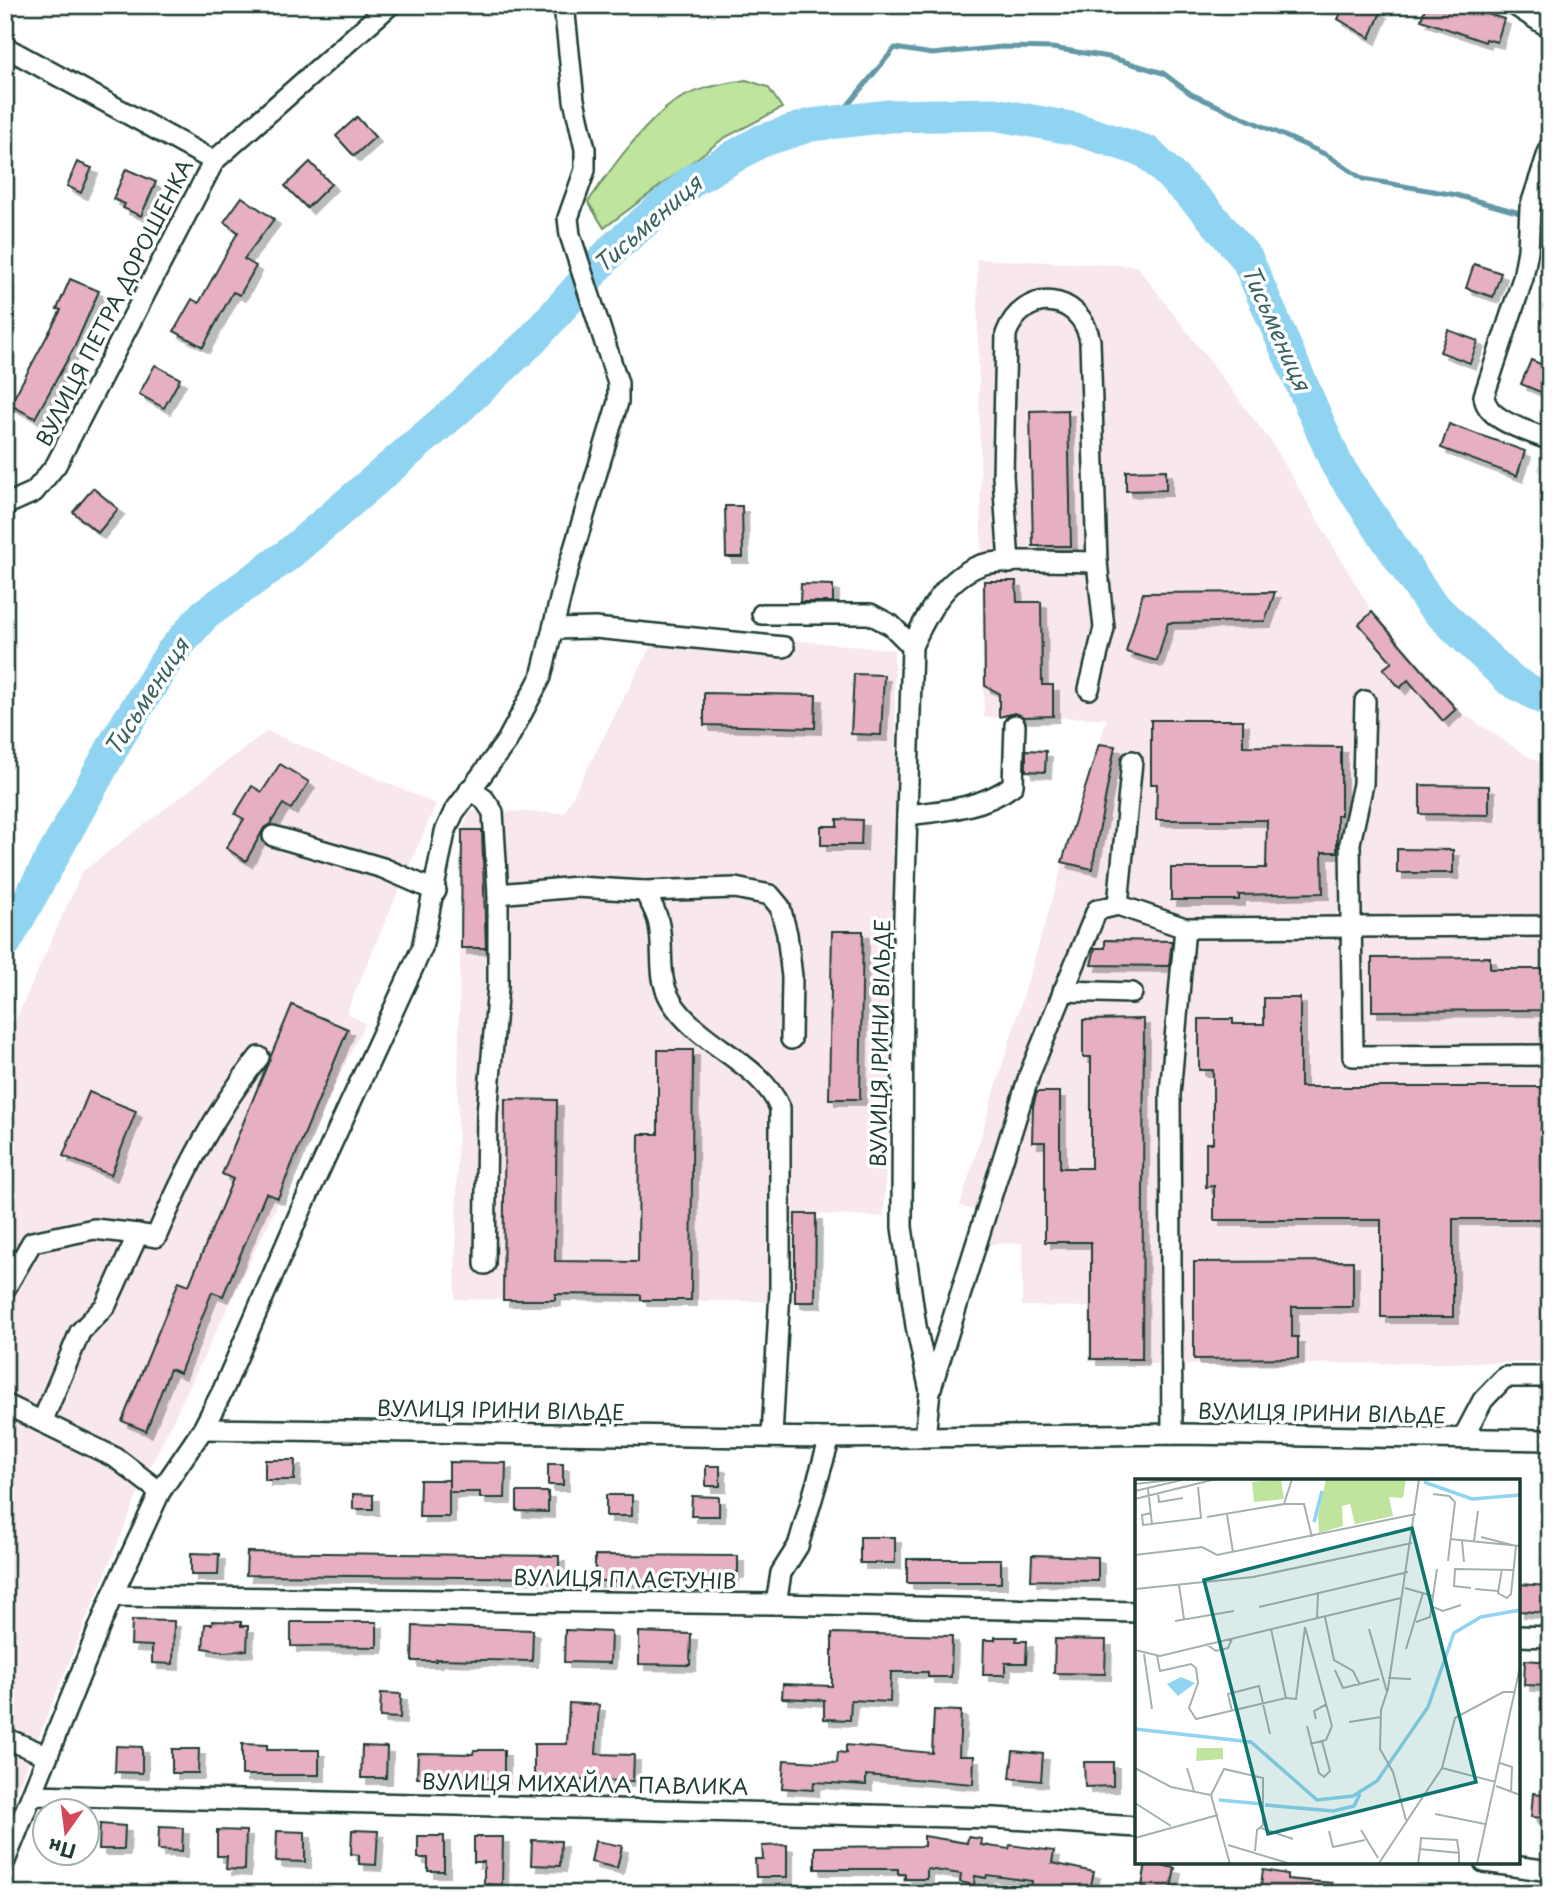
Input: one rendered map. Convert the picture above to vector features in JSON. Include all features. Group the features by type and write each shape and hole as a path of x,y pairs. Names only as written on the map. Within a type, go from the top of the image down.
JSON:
{"street":[{"name":"ВУЛИЦЯ ПЕТРА ДОРОШЕНКА","path":"5,505 34,492 56,466 214,161 390,5"},
{"path":"5,1861 113,1596 160,1492 203,1429 422,948 436,891 446,832 470,789 525,712 541,677 578,533 614,424 618,383 570,235 568,218 585,170 585,149 574,100 564,5"},
{"path":"1514,5 1550,28"},
{"path":"5,47 214,161"},
{"path":"1550,147 1530,208 1528,250 1523,278 1484,396 1485,406 1493,415 1550,440"},
{"path":"1009,564 1003,476 1006,334 1015,316 1022,309 1044,301 1068,306 1077,313 1088,332 1097,562 1104,628 1089,689"},
{"path":"762,614 870,614 891,625 912,646 929,609 944,590 982,565 1097,562"},
{"path":"554,629 595,628 784,647"},
{"name":"ВУЛИЦЯ ІРИНИ ВІЛЬДЕ","path":"912,646 902,1227 916,1326 930,1391 925,1437"},
{"path":"1365,701 1363,784 1350,843 1353,1056 1550,1055"},
{"path":"907,815 980,802 1013,785 1015,725"},
{"path":"1118,905 1132,761"},
{"path":"470,789 484,799 493,812 498,894 498,986 487,1114 485,1264"},
{"path":"273,836 383,868 436,891"},
{"path":"498,894 577,887 644,891 736,888 770,895 780,907 787,934 792,977 791,1039"},
{"path":"644,891 655,910 660,927 660,967 668,996 702,1037 759,1076 770,1088 780,1108 780,1290 772,1436"},
{"path":"930,1391 1030,1073 1097,910 1118,905 1185,928 1550,926"},
{"path":"1172,1434 1170,1094 1185,928"},
{"path":"1063,991 1132,993"},
{"path":"5,1289 32,1242 94,1229 156,1237 187,1166 233,1090 259,1057"},
{"path":"42,1422 80,1332 106,1306 138,1234"},
{"path":"1463,1438 1483,1400 1505,1377 1550,1377"},
{"path":"5,1404 116,1458 160,1492"},
{"name":"ВУЛИЦЯ ІРИНИ ВІЛЬДЕ","path":"203,1429 830,1437 1172,1434 1550,1440"},
{"path":"776,1604 781,1573 798,1546 830,1437"},
{"name":"ВУЛИЦЯ ПЛАСТУНІВ","path":"113,1596 776,1604 1135,1612"},
{"path":"1520,1636 1550,1637"},
{"path":"5,1738 48,1756"},
{"name":"ВУЛИЦЯ МИХАЙЛА ПАВЛИКА","path":"32,1795 995,1818 1135,1827"},
{"path":"1499,1864 1550,1871"}],"shaded area":[{"path":"977,259 1137,266 1272,443 1372,612 1456,709 1529,757 1550,766 1550,1362 1176,1365 1089,1361 1088,1307 1022,1306 1022,1243 988,1244 996,1216 960,1206 1107,718 984,717"},
{"path":"661,627 894,650 897,820 884,1217 816,1214 815,1302 641,1300 640,1295 555,1294 555,1300 455,1299 462,830 471,811 564,813"},
{"path":"267,731 436,804 346,1013 365,1023 139,1491 5,1819 5,1044 82,872"}],"green space":[{"path":"746,80 768,87 782,108 724,138 604,228 588,202 643,130 673,102 683,97 714,86"}],"building":[{"path":"1345,5 1365,5 1381,12 1370,38 1338,19"},
{"path":"1426,5 1459,5 1504,19 1497,42 1486,39 1485,42 1421,20"},
{"path":"357,117 375,137 354,156 336,136"},
{"path":"77,162 92,168 81,193 67,186"},
{"path":"310,162 331,184 307,208 285,186"},
{"path":"126,169 156,182 141,216 123,208 125,204 113,199"},
{"path":"242,197 274,219 244,259 256,266 240,295 233,292 203,347 174,331 192,299 199,303 238,232 224,222"},
{"path":"1474,264 1501,273 1493,297 1466,288"},
{"path":"70,279 99,291 75,346 35,418 10,405 61,310 57,309"},
{"path":"1448,330 1478,341 1470,363 1440,352"},
{"path":"1531,360 1550,368 1550,396 1521,384"},
{"path":"155,365 180,379 164,408 139,394"},
{"path":"1068,410 1071,546 1033,546 1030,411"},
{"path":"1449,424 1525,451 1517,476 1441,448"},
{"path":"1166,470 1166,490 1126,491 1126,471"},
{"path":"93,488 118,509 98,533 73,512"},
{"path":"725,506 742,506 743,557 726,557"},
{"path":"984,581 1016,581 1017,602 1041,602 1042,685 1053,685 1053,716 1024,717 1015,713 999,717 999,693 985,686"},
{"path":"801,584 833,585 833,602 800,602"},
{"path":"1275,592 1265,621 1168,623 1157,661 1126,652 1143,593"},
{"path":"1372,612 1456,709 1443,721 1408,680 1400,688 1383,669 1392,662 1359,624"},
{"path":"854,674 884,675 881,735 851,734"},
{"path":"704,693 816,695 815,728 704,725"},
{"path":"1151,720 1243,720 1243,746 1341,747 1341,815 1337,815 1337,852 1322,852 1323,893 1239,895 1239,900 1171,900 1171,868 1266,868 1267,820 1156,820 1157,784 1151,784"},
{"path":"1099,744 1115,746 1092,869 1062,862"},
{"path":"1026,750 1046,751 1045,772 1026,771"},
{"path":"280,764 309,782 291,809 283,804 270,824 264,828 246,861 226,848 244,819 235,814 252,786 262,792"},
{"path":"1420,785 1489,786 1489,815 1420,814"},
{"path":"837,819 862,820 861,845 821,845 821,826 837,826"},
{"path":"462,830 482,830 486,948 461,948"},
{"path":"1397,849 1453,850 1453,873 1397,873"},
{"path":"832,931 863,931 860,1099 829,1099"},
{"path":"1105,940 1172,941 1169,966 1091,965 1095,948 1105,948"},
{"path":"1490,957 1490,969 1550,969 1550,1010 1372,1011 1372,958"},
{"path":"1264,998 1300,998 1300,1087 1550,1087 1550,1219 1453,1219 1453,1317 1381,1317 1381,1220 1214,1220 1214,1186 1206,1187 1206,1143 1213,1143 1213,1070 1199,1070 1199,1019 1233,1019 1233,1024 1264,1024"},
{"path":"292,1005 348,1029 278,1198 266,1193 223,1296 212,1292 180,1373 170,1369 146,1431 122,1421 179,1281 189,1285 233,1179 222,1174"},
{"path":"1144,1019 1142,1359 1091,1359 1091,1242 1045,1242 1045,1142 1032,1142 1033,1106 1037,1092 1060,1092 1060,1168 1091,1168 1091,1057 1083,1057 1083,1020"},
{"path":"658,1050 693,1050 691,1300 641,1300 641,1295 555,1294 555,1300 503,1300 505,1099 557,1100 555,1261 638,1262 639,1134 658,1134"},
{"path":"89,1092 136,1111 111,1175 63,1156"},
{"path":"795,1214 816,1214 815,1302 795,1302"},
{"path":"1353,1261 1353,1307 1292,1307 1292,1337 1298,1337 1298,1358 1194,1359 1194,1262"},
{"path":"265,1460 295,1460 294,1480 265,1480"},
{"path":"449,1462 506,1463 505,1498 480,1498 480,1492 449,1492"},
{"path":"548,1464 563,1464 563,1485 548,1485"},
{"path":"706,1466 720,1466 720,1486 706,1486"},
{"path":"420,1480 449,1480 449,1517 419,1517"},
{"path":"517,1492 548,1492 548,1512 517,1511"},
{"path":"353,1494 373,1495 373,1509 353,1509"},
{"path":"606,1495 632,1495 632,1516 606,1516"},
{"path":"692,1496 719,1497 719,1516 691,1516"},
{"path":"860,1537 895,1537 895,1563 860,1563"},
{"path":"247,1552 559,1556 559,1578 246,1575"},
{"path":"191,1553 219,1554 218,1575 191,1575"},
{"path":"595,1555 738,1556 738,1572 732,1572 732,1581 595,1581"},
{"path":"1032,1555 1098,1557 1098,1581 1031,1580"},
{"path":"907,1559 1001,1559 1001,1583 907,1583"},
{"path":"1520,1584 1550,1586 1550,1613 1520,1611"},
{"path":"132,1620 174,1621 173,1664 152,1663 152,1646 131,1645"},
{"path":"212,1621 241,1622 241,1626 248,1626 247,1650 225,1652 203,1648 205,1624 212,1624"},
{"path":"291,1622 377,1622 377,1647 291,1646"},
{"path":"413,1626 533,1630 532,1661 412,1661"},
{"path":"565,1630 611,1632 610,1663 564,1662"},
{"path":"639,1632 691,1634 690,1665 639,1664"},
{"path":"832,1633 952,1636 951,1677 928,1677 928,1672 891,1672 890,1702 851,1700 850,1720 824,1719 824,1700 782,1698 783,1684 832,1686"},
{"path":"995,1637 1017,1637 1016,1641 1027,1641 1026,1663 1005,1663 1005,1675 983,1675 984,1640 995,1640"},
{"path":"1055,1639 1106,1640 1105,1674 1054,1673"},
{"path":"1525,1660 1550,1662 1550,1686 1524,1685"},
{"path":"381,1693 401,1694 400,1718 380,1717"},
{"path":"569,1703 599,1705 596,1754 634,1755 633,1781 534,1779 534,1744 567,1744"},
{"path":"934,1710 961,1711 959,1756 974,1756 973,1784 866,1775 866,1785 814,1782 813,1790 782,1788 784,1760 837,1763 838,1752 846,1753 846,1745 932,1753"},
{"path":"242,1744 267,1745 267,1750 319,1750 319,1775 242,1775"},
{"path":"116,1746 142,1747 142,1773 115,1772"},
{"path":"362,1746 387,1747 386,1778 361,1778"},
{"path":"172,1749 199,1749 198,1773 172,1773"},
{"path":"474,1750 504,1750 504,1778 417,1778 418,1753 473,1754"},
{"path":"1013,1751 1043,1754 1041,1781 1010,1778"},
{"path":"1084,1762 1113,1762 1113,1786 1085,1787"},
{"path":"1533,1793 1550,1795 1550,1818 1531,1817"},
{"path":"102,1824 125,1826 124,1849 102,1849"},
{"path":"159,1827 183,1828 182,1851 158,1850"},
{"path":"217,1830 246,1831 245,1870 226,1869 227,1856 217,1856"},
{"path":"352,1830 378,1831 376,1865 359,1864 359,1855 351,1854"},
{"path":"277,1831 305,1832 305,1862 276,1861"},
{"path":"418,1836 444,1836 444,1871 428,1871 428,1858 418,1858"},
{"path":"924,1836 967,1843 968,1837 982,1839 981,1845 1009,1849 1010,1845 1054,1851 1052,1863 1094,1872 1089,1894 1072,1894 1031,1886 1032,1881 987,1875 986,1878 975,1876 974,1885 960,1882 961,1874 927,1869 927,1879 905,1879 905,1874 898,1874 898,1869 815,1869 815,1847 924,1846"},
{"path":"474,1837 503,1837 502,1885 484,1884 484,1862 474,1862"},
{"path":"532,1840 561,1841 560,1866 531,1865"},
{"path":"595,1841 622,1846 617,1868 591,1862"},
{"path":"787,1845 787,1877 756,1877 755,1859 763,1859 762,1846"},
{"path":"1146,1864 1175,1868 1170,1894 1146,1892 1147,1888 1142,1887"},
{"path":"1263,1870 1287,1874 1287,1879 1332,1883 1331,1894 1260,1894"}],"waterway":[{"path":"833,123 895,48 932,54 1002,47 1052,48 1109,57 1163,73 1191,94 1327,155 1363,179 1456,195 1520,213"},
{"name":"Тисьмениця","path":"5,943 119,736 171,653 204,615 289,554 459,408 532,340 615,247 693,180 761,141 811,125 889,116 994,114 1076,129 1147,152 1205,209 1247,259 1337,465 1430,603 1510,680 1550,702"},
{"path":"1540,221 1550,225"}]}
